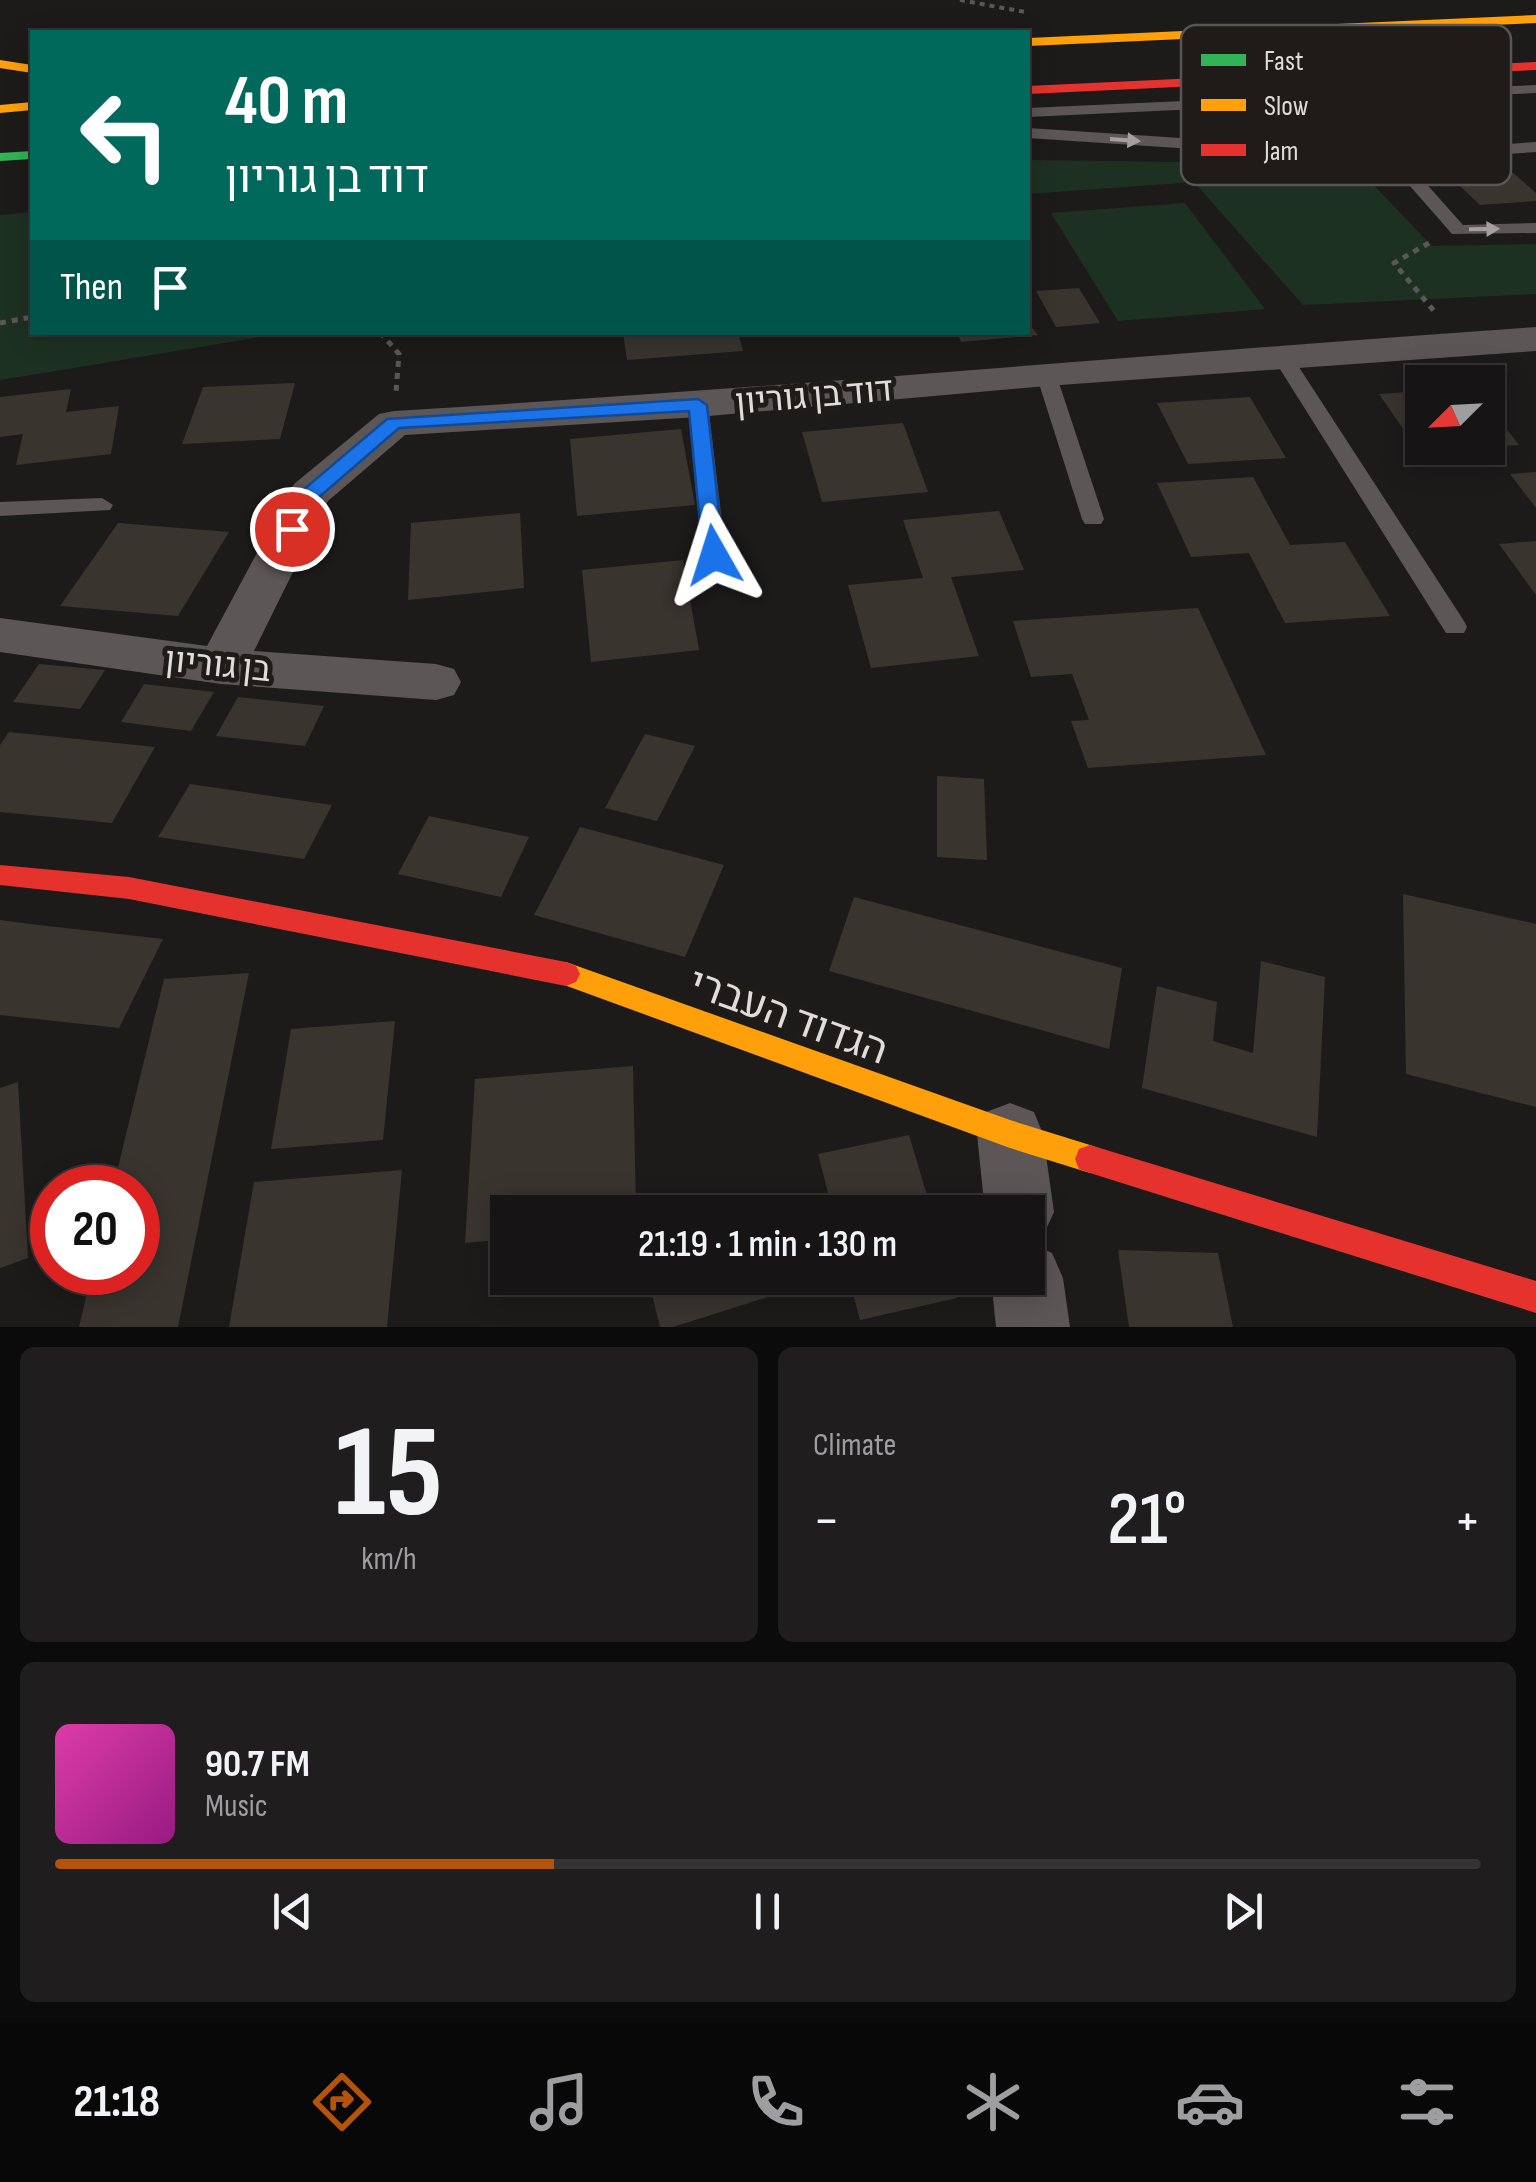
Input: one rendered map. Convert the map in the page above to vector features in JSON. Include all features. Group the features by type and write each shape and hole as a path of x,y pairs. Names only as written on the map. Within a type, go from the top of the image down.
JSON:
{"main road":[{"path":"1405,25 1536,19"},
{"path":"1032,42 1181,35"},
{"path":"1511,45 1536,44"},
{"path":"1030,67 1181,60"},
{"path":"0,64 30,69"},
{"path":"1511,67 1536,66"},
{"path":"1030,90 1181,83"},
{"path":"0,109 30,106"},
{"path":"0,130 30,128"},
{"path":"0,158 30,155"},
{"name":"הגדוד העברי","path":"0,875 128,888 548,968 1010,1134 1536,1296"}],"street":[{"name":"דוד בן גוריון","path":"394,423 698,405 1046,374 1536,339"},
{"path":"221,666 310,494 394,423"},
{"name":"בן גוריון","path":"0,636 221,666 436,682"},
{"path":"1010,1134 1017,1195"},
{"path":"1029,1295 1034,1327"}],"lane":[{"path":"1511,90 1536,89"},
{"path":"1030,113 1181,106"},
{"path":"1030,133 1181,143"},
{"path":"1511,150 1536,148"},
{"path":"0,166 30,164"},
{"path":"1419,185 1458,230 1536,228"},
{"path":"1284,358 1455,627"},
{"path":"1046,374 1093,519"},
{"path":"698,405 714,555"},
{"path":"0,509 102,505"}],"path":[{"path":"1458,230 1394,262 1464,346"},
{"path":"0,324 30,317"},
{"path":"383,335 399,354 394,423"}],"green space":[{"path":"1030,160 1181,162 1181,183 1030,194"},
{"path":"1197,185 1374,185 1432,246 1536,244 1536,294 1303,305"},
{"path":"1185,203 1265,309 1118,321 1051,213"},
{"path":"30,212 30,335 272,335 0,380 0,215"}],"building":[{"path":"1511,171 1536,193 1536,201 1480,205 1459,185 1511,185"},
{"path":"1079,288 1100,323 1056,327 1036,291"},
{"path":"1030,325 1038,335 961,342 958,335 1030,335"},
{"path":"623,335 739,335 743,351 627,360"},
{"path":"295,383 280,439 182,444 203,387"},
{"path":"71,389 66,412 119,406 111,454 16,465 23,434 0,437 0,397"},
{"path":"1405,392 1405,432 1379,394"},
{"path":"1250,397 1286,458 1188,464 1157,403"},
{"path":"903,423 928,492 822,502 802,432"},
{"path":"1505,427 1519,445 1505,446"},
{"path":"681,429 695,505 577,516 570,439"},
{"path":"1536,472 1536,508 1510,474"},
{"path":"1253,477 1290,545 1345,542 1390,616 1285,623 1249,553 1191,557 1157,483"},
{"path":"999,511 1024,570 951,577 979,656 871,668 848,585 923,578 903,520"},
{"path":"520,513 524,588 408,600 411,523"},
{"path":"118,523 229,532 178,616 60,606"},
{"path":"1536,541 1536,595 1499,544"},
{"path":"683,560 699,650 591,662 582,570"},
{"path":"1198,608 1266,755 1088,768 1071,721 1089,720 1072,674 1031,677 1013,621"},
{"path":"39,664 105,670 80,709 13,702"},
{"path":"144,684 214,692 191,731 121,722"},
{"path":"238,697 324,706 305,746 216,736"},
{"path":"9,732 155,747 112,823 0,812 0,745"},
{"path":"645,734 695,746 657,821 605,808"},
{"path":"937,776 984,779 987,860 937,857"},
{"path":"190,784 332,805 304,859 158,837"},
{"path":"429,816 529,837 501,897 398,874"},
{"path":"580,827 724,865 685,957 534,915"},
{"path":"1403,894 1536,924 1536,1107 1406,1074"},
{"path":"854,897 1122,968 1109,1049 829,971"},
{"path":"0,920 163,939 119,1028 0,1015"},
{"path":"1261,961 1325,977 1317,1137 1142,1088 1157,986 1217,1002 1213,1041 1253,1053"},
{"path":"249,973 178,1327 79,1327 87,1295 160,1295 160,1165 119,1165 164,979"},
{"path":"395,1021 383,1140 271,1149 291,1029"},
{"path":"633,1066 636,1195 490,1195 490,1241 465,1243 475,1079"},
{"path":"18,1082 28,1258 0,1268 0,1088"},
{"path":"909,1135 927,1195 829,1195 818,1154"},
{"path":"402,1170 387,1327 229,1327 254,1182"},
{"path":"1118,1250 1218,1253 1233,1327 1129,1327"},
{"path":"652,1295 774,1295 673,1327 660,1327"},
{"path":"853,1295 957,1298 860,1320"}],"traffic: fast":[{"path":"0,157 30,155"}],"traffic: slow":[{"path":"1403,25 1536,19"},
{"path":"1030,42 1181,35"},
{"path":"0,64 30,69"},
{"path":"0,109 30,106"},
{"path":"566,974 1010,1134 1090,1159"}],"traffic: jam":[{"path":"1511,67 1536,66"},
{"path":"1030,90 1181,83"},
{"path":"0,875 129,888 566,974"},
{"path":"1090,1159 1536,1297"}],"route":[{"path":"292,529 310,494 394,423 698,405 714,555"}]}
